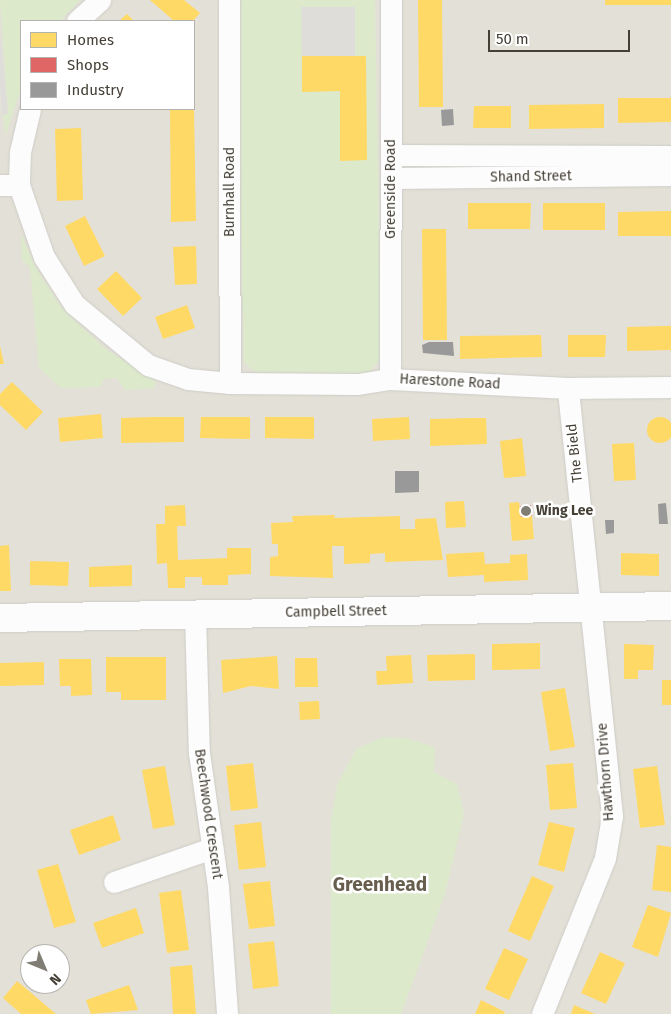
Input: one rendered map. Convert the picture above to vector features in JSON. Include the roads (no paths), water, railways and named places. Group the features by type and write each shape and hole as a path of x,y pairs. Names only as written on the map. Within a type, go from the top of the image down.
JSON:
{"street":[{"path":"78,20 100,0"},
{"name":"Burnhall Road","path":"229,0 230,383"},
{"name":"Greenside Road","path":"390,379 391,0"},
{"path":"10,185 10,154 30,110"},
{"name":"Shand Street","path":"392,156 671,156"},
{"name":"Shand Street","path":"392,178 671,175"},
{"name":"Harestone Road","path":"10,185 44,257 74,304 148,365 188,379 230,383 358,384 390,379 568,388 671,387"},
{"name":"The Bield","path":"568,388 591,607"},
{"name":"Campbell Street","path":"0,618 671,606"},
{"name":"Hawthorn Drive","path":"542,1014 605,858 612,816 591,607"},
{"name":"Beechwood Crescent","path":"195,614 199,753 212,848 227,1014"},
{"path":"114,882 212,848"}],"place":[{"name":"Wing Lee","path":"526,511"}],"district":[{"name":"Greenhead","path":"380,885"}]}
